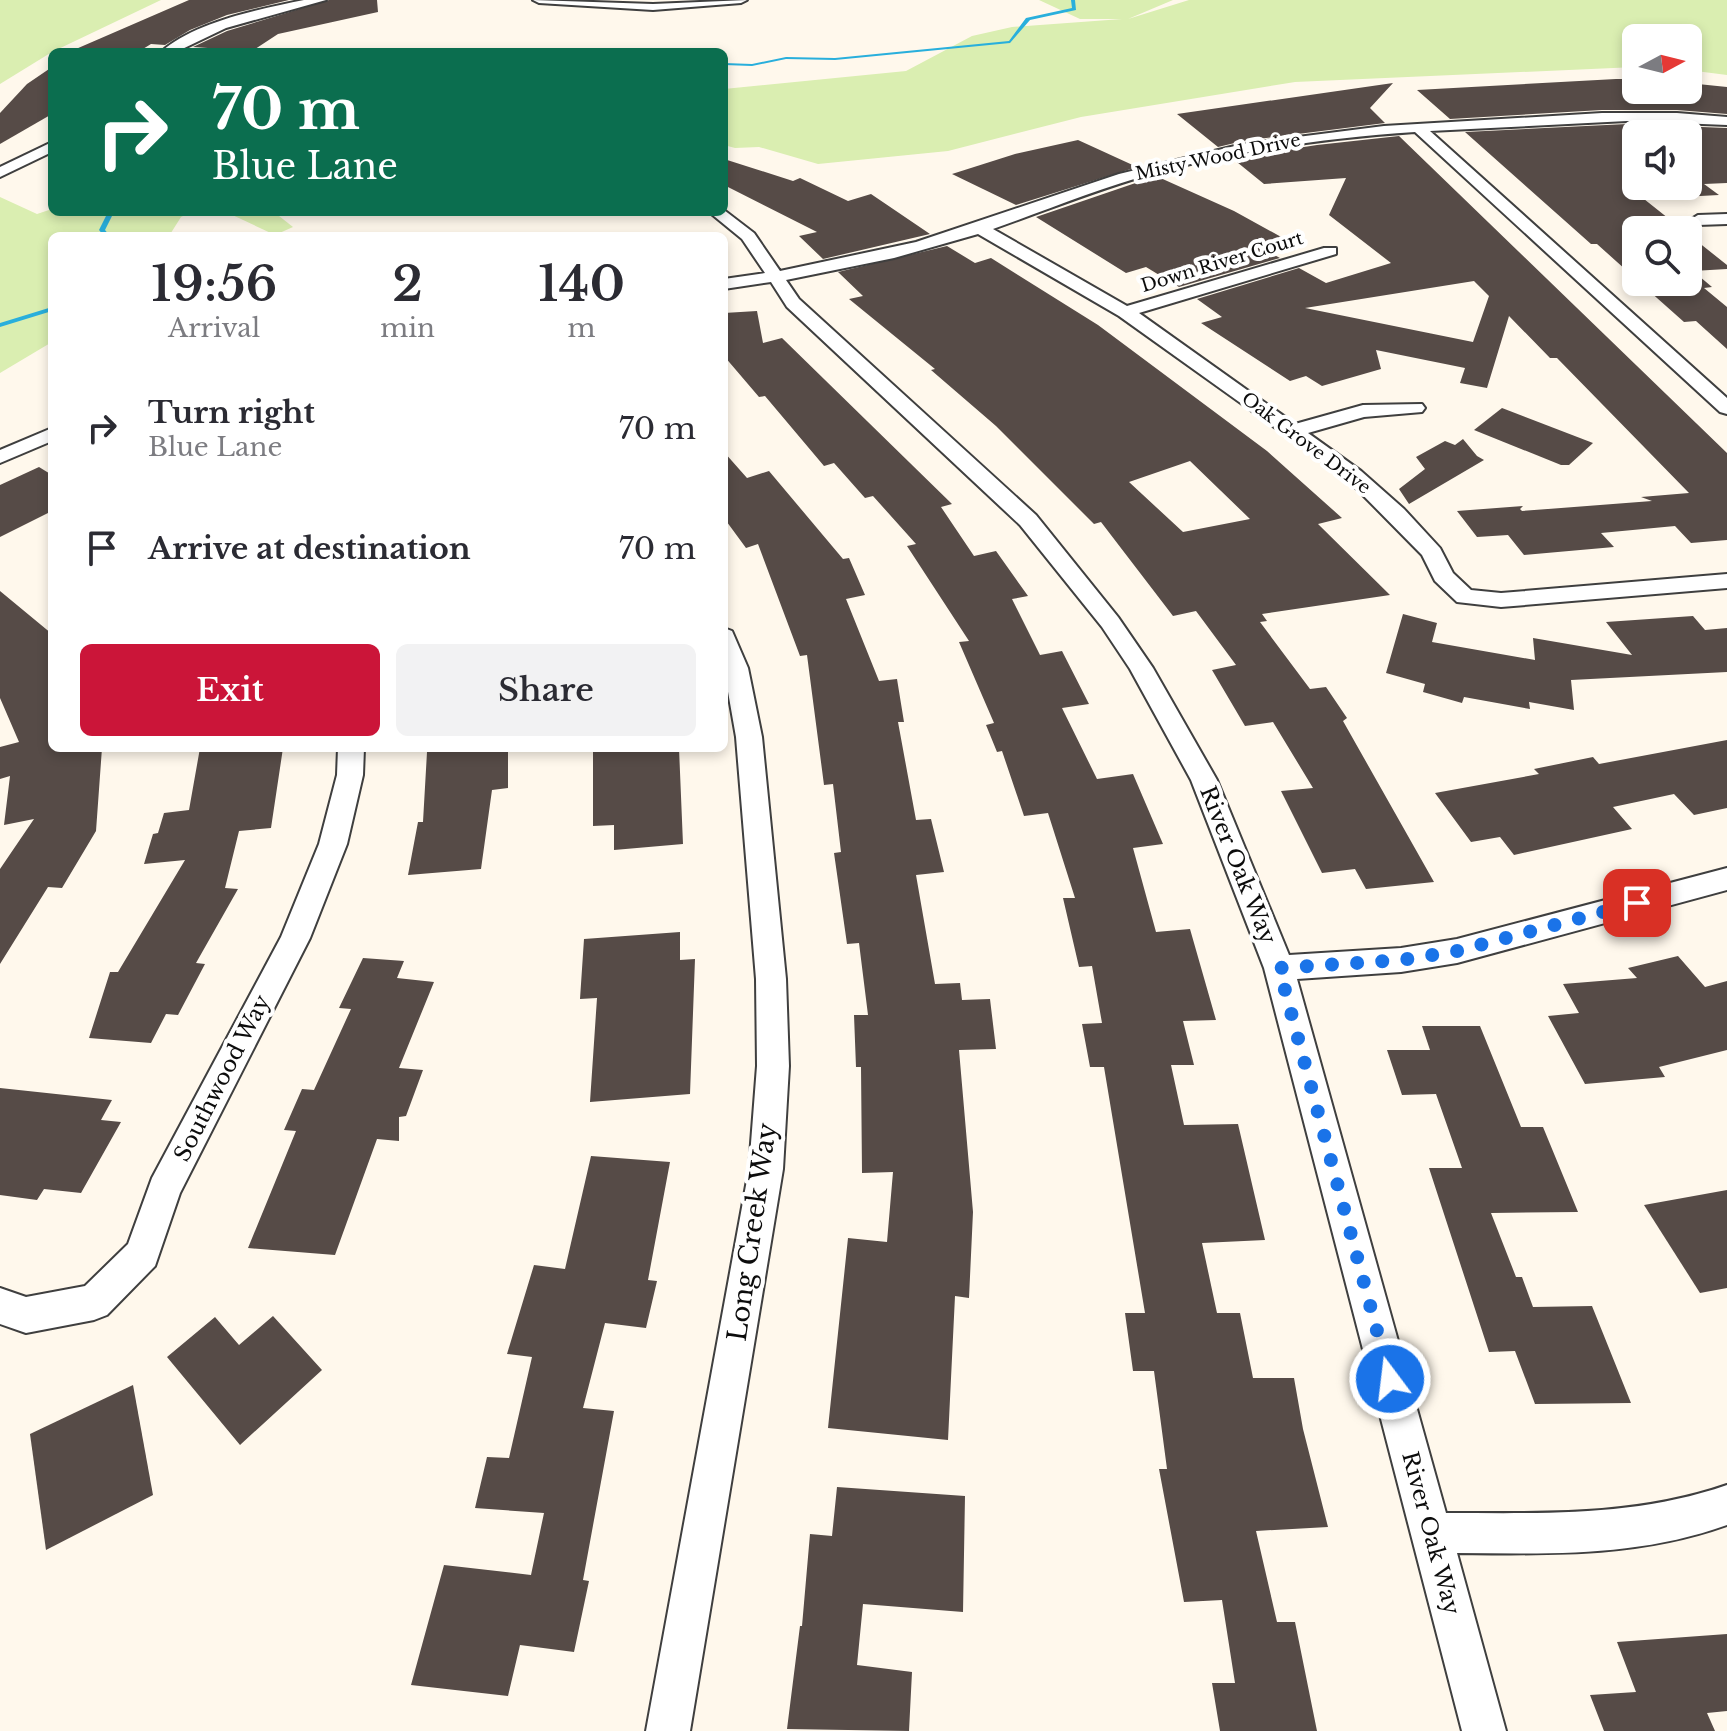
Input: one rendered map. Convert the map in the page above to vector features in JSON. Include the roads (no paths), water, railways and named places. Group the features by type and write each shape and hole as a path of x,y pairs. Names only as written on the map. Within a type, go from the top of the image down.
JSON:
{"street":[{"path":"174,48 237,19 320,0"},
{"path":"539,0 653,7 741,0"},
{"name":"Misty Wood Drive","path":"728,283 883,256 980,228 1107,183 1191,159 1319,136 1418,127 1645,116 1727,121"},
{"path":"1418,127 1727,408"},
{"path":"0,173 48,148"},
{"name":"River Oak Way","path":"722,216 748,236 793,303 806,316 1028,520 1110,622 1141,668 1204,780 1279,968 1484,1731"},
{"path":"1702,220 1727,219"},
{"name":"Oak Grove Drive","path":"980,228 1125,312 1354,475 1432,553 1443,576 1465,597 1501,600 1727,581"},
{"name":"Down River Court","path":"1125,312 1330,251"},
{"path":"1292,431 1363,411 1415,408"},
{"path":"0,457 48,436"},
{"name":"Long Creek Way","path":"668,1731 766,1169 773,1066 771,979 749,737 736,668 728,647"},
{"name":"Southwood Way","path":"0,1306 26,1315 94,1302 142,1254 164,1189 300,925 333,844 350,775 351,752"},
{"path":"1279,968 1401,960 1457,951 1727,879"},
{"path":"1431,1533 1611,1532 1674,1522 1727,1505"}],"waterway":[{"path":"728,64 752,65 786,58 835,59 1010,42 1028,19 1074,9 1073,0"},
{"path":"104,232 109,216"},
{"path":"0,325 48,310"}]}
